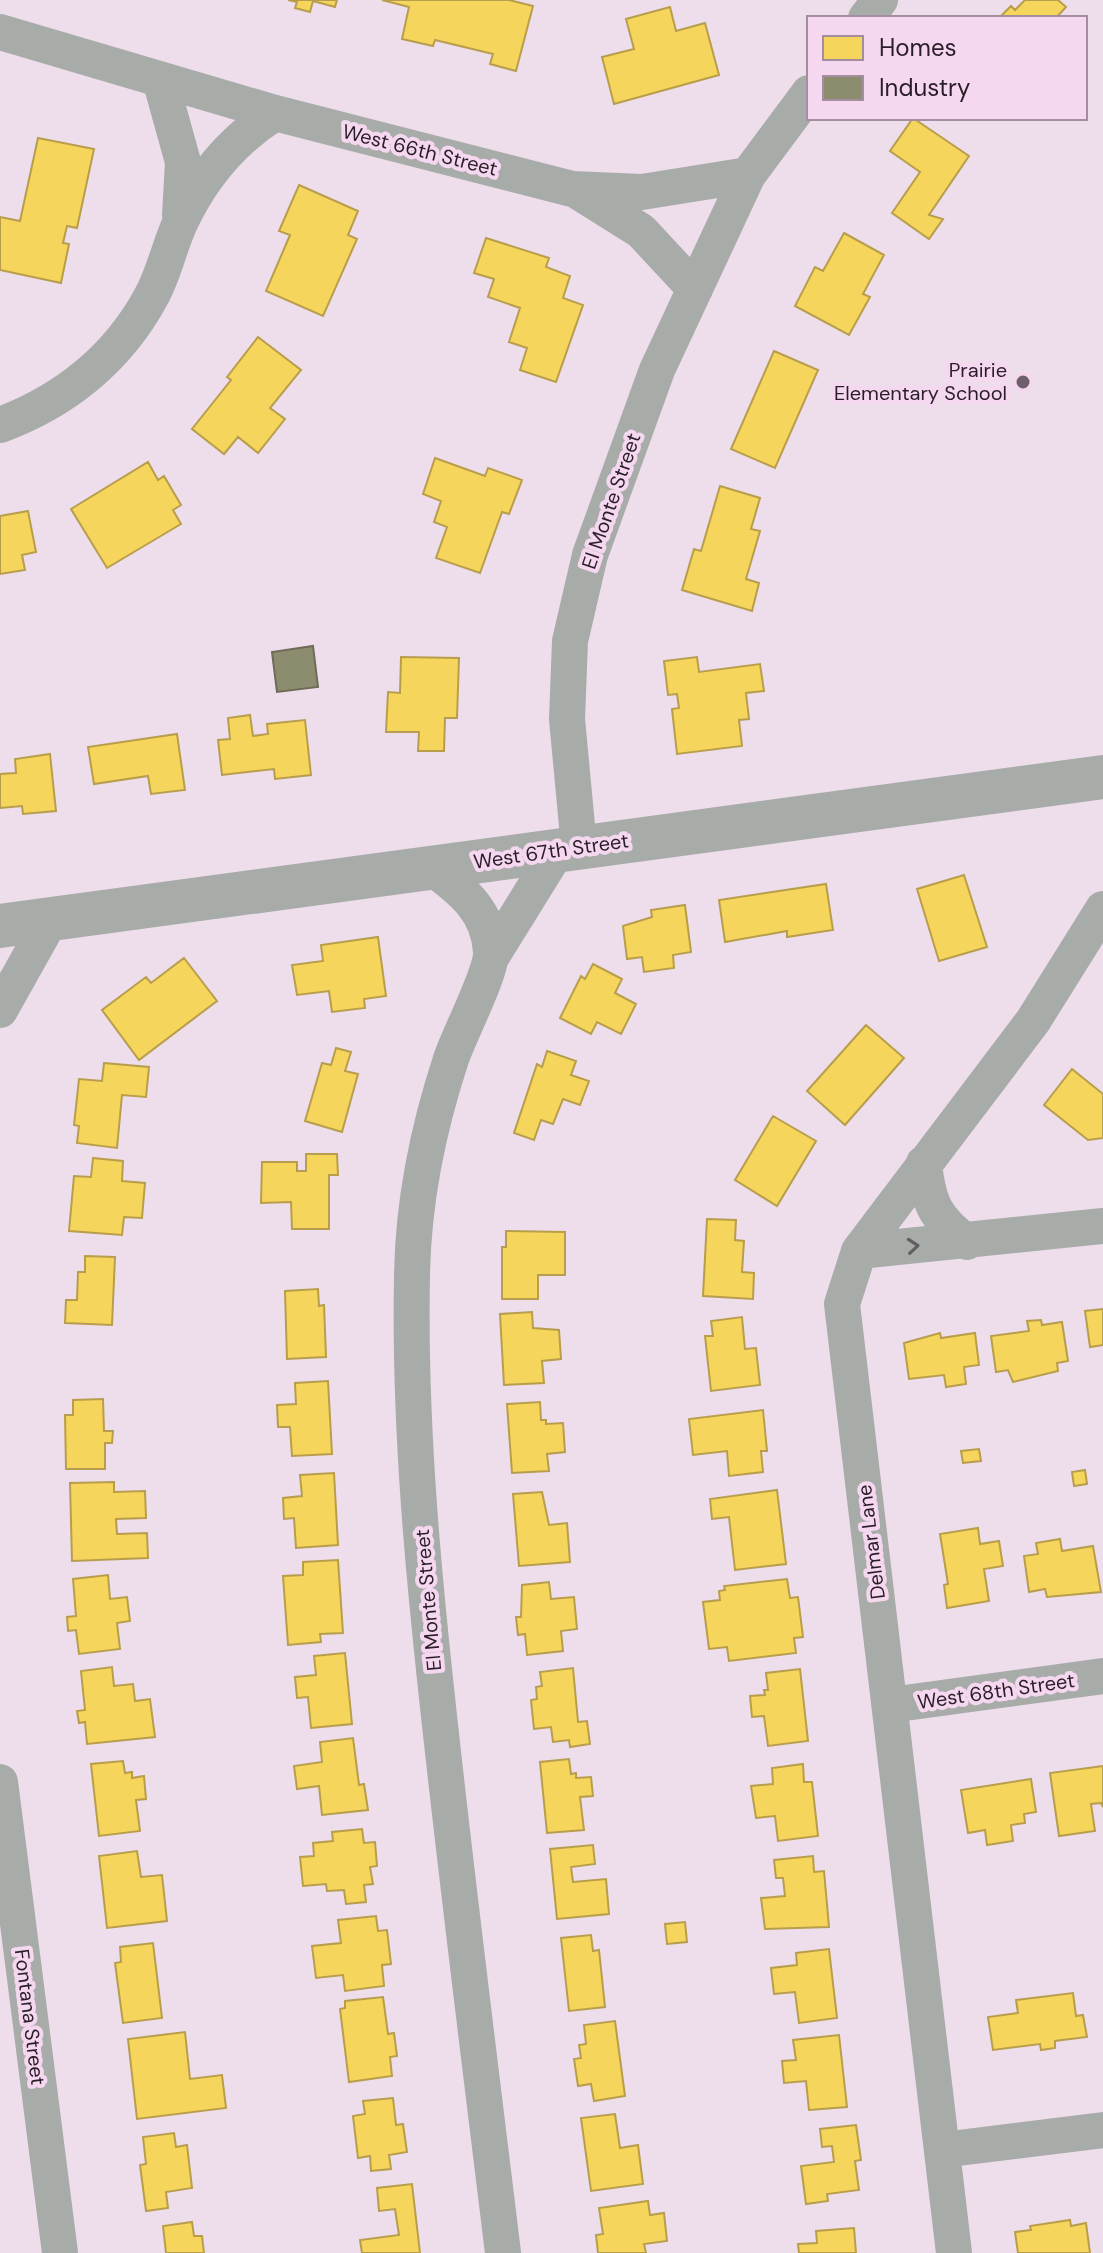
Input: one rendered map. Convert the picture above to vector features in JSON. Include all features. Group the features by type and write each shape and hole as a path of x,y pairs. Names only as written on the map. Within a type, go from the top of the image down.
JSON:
{"street":[{"path":"868,16 880,0"},
{"name":"West 66th Street","path":"0,32 275,113 572,189 642,192 748,175"},
{"path":"160,79 183,162 179,225"},
{"path":"748,175 807,96"},
{"path":"0,425 28,415 80,383 118,347 151,298 179,225 207,174 247,131 275,113"},
{"name":"El Monte Street","path":"503,2253 432,1649 412,1357 411,1273 418,1192 451,1059 492,956 568,849 570,641 590,555 657,370 748,175"},
{"path":"572,189 641,231 695,289"},
{"name":"West 67th Street","path":"0,926 568,849 1092,787"},
{"path":"432,868 465,892 476,906 486,926 492,956"},
{"name":"Delmar Lane","path":"954,2253 842,1304 859,1251 1033,1021 1103,909"},
{"path":"0,1010 51,919"},
{"path":"924,1163 927,1190 942,1224 967,1242"},
{"path":"859,1251 1103,1226"},
{"name":"West 68th Street","path":"890,1705 1103,1676"},
{"name":"Fontana Street","path":"0,1782 60,2253"},
{"path":"942,2150 1103,2130"}],"building: Homes":[{"path":"288,0 337,0 335,7 313,1 310,12 295,8 297,2"},
{"path":"382,0 509,0 533,6 516,71 490,64 493,54 435,40 433,46 402,39 409,7"},
{"path":"1025,0 1058,0 1066,7 1058,16 1001,16 1011,6 1015,10"},
{"path":"670,7 676,31 705,23 719,75 614,104 602,57 634,49 626,19"},
{"path":"912,120 916,120 969,156 929,215 943,219 929,239 892,213 920,172 890,151"},
{"path":"38,138 94,149 77,228 67,226 63,243 69,244 61,283 0,270 0,217 20,221"},
{"path":"299,185 358,211 348,235 357,239 323,316 266,291 290,235 279,231"},
{"path":"844,233 884,255 863,294 870,297 849,335 795,306 815,267 823,271"},
{"path":"486,238 549,258 546,267 570,276 563,298 583,305 556,382 520,370 527,348 509,342 520,308 488,297 494,279 474,273"},
{"path":"258,337 301,370 270,408 285,419 258,453 238,437 224,454 192,429 231,380 227,377"},
{"path":"774,351 818,370 775,468 731,449"},
{"path":"435,458 485,476 488,468 522,480 509,514 502,512 480,573 436,558 447,527 434,522 441,501 423,494"},
{"path":"148,462 158,480 164,476 181,505 173,510 181,524 107,568 71,509"},
{"path":"720,486 760,498 751,529 760,531 746,579 759,583 752,611 682,590 694,549 701,551"},
{"path":"28,511 36,552 22,555 25,570 0,574 0,516"},
{"path":"401,657 459,658 457,718 445,718 444,751 418,751 419,732 386,732 388,692 400,693"},
{"path":"697,657 699,672 760,664 764,691 746,693 749,719 739,720 742,746 677,754 672,709 679,708 677,694 668,695 664,661"},
{"path":"250,715 253,736 268,734 267,724 305,720 311,775 275,779 274,769 222,775 218,740 230,739 228,718"},
{"path":"177,734 185,790 151,794 148,776 94,784 88,747"},
{"path":"50,754 56,811 23,814 22,806 0,808 0,774 16,773 15,759"},
{"path":"964,875 987,947 939,961 917,889"},
{"path":"826,884 833,930 787,937 787,931 725,942 719,900"},
{"path":"685,905 691,952 673,955 674,968 644,972 642,957 627,959 623,926 652,917 651,910"},
{"path":"378,937 386,996 364,999 365,1008 332,1012 329,991 297,995 292,965 323,961 321,945"},
{"path":"184,958 217,1001 139,1060 102,1010 146,977 151,983"},
{"path":"593,964 622,979 615,993 636,1004 621,1034 597,1022 591,1034 560,1018 581,976 585,979"},
{"path":"866,1025 904,1058 845,1125 807,1091"},
{"path":"336,1048 351,1052 345,1071 358,1074 342,1132 305,1121 322,1063 331,1065"},
{"path":"547,1051 576,1061 571,1075 589,1081 580,1105 563,1099 553,1124 541,1120 534,1140 514,1133 537,1064 542,1067"},
{"path":"104,1063 149,1067 146,1097 122,1095 117,1148 77,1143 79,1126 74,1125 79,1079 102,1081"},
{"path":"1072,1069 1103,1094 1103,1138 1088,1140 1044,1105"},
{"path":"773,1116 816,1141 777,1206 735,1180"},
{"path":"306,1154 337,1154 338,1175 329,1175 329,1229 292,1229 291,1202 261,1203 262,1162 297,1162 297,1171 306,1171"},
{"path":"93,1158 123,1161 122,1181 145,1183 142,1218 124,1217 122,1235 69,1231 74,1176 91,1177"},
{"path":"707,1219 736,1220 735,1240 744,1241 742,1272 754,1273 753,1299 703,1296"},
{"path":"506,1231 565,1232 565,1275 538,1275 538,1299 502,1299 502,1247 506,1247"},
{"path":"85,1256 115,1257 112,1325 65,1323 66,1300 77,1300 78,1272 85,1272"},
{"path":"318,1289 319,1306 324,1305 326,1357 287,1359 285,1291"},
{"path":"1103,1309 1103,1345 1090,1347 1085,1311"},
{"path":"532,1312 533,1328 559,1330 561,1359 542,1361 544,1383 504,1385 500,1314"},
{"path":"742,1317 745,1349 756,1348 760,1385 711,1391 705,1336 713,1336 711,1321"},
{"path":"1041,1320 1042,1325 1062,1322 1068,1361 1057,1363 1058,1371 1013,1382 1008,1370 996,1372 991,1336 1029,1331 1027,1321"},
{"path":"940,1333 941,1338 975,1333 979,1365 964,1367 966,1384 946,1387 944,1375 909,1379 904,1343"},
{"path":"328,1381 332,1454 292,1456 290,1427 278,1427 277,1405 296,1404 295,1383"},
{"path":"103,1399 104,1431 113,1431 112,1443 105,1443 105,1469 66,1469 65,1415 73,1415 73,1400"},
{"path":"540,1402 541,1420 546,1420 546,1424 563,1423 565,1452 547,1454 549,1471 512,1473 507,1404"},
{"path":"763,1410 767,1451 761,1451 763,1472 729,1476 727,1451 693,1455 689,1419"},
{"path":"979,1449 981,1461 963,1463 961,1451"},
{"path":"1085,1470 1087,1484 1074,1486 1072,1472"},
{"path":"334,1473 338,1545 296,1548 294,1518 284,1519 283,1498 302,1496 300,1475"},
{"path":"114,1482 114,1492 145,1491 146,1518 116,1519 117,1534 147,1533 148,1558 72,1561 70,1483"},
{"path":"777,1490 786,1564 735,1570 729,1517 712,1519 710,1499"},
{"path":"542,1492 549,1525 567,1523 570,1562 519,1566 513,1494"},
{"path":"978,1528 980,1544 999,1541 1003,1566 984,1569 989,1601 947,1608 944,1585 948,1584 940,1534"},
{"path":"1060,1539 1062,1551 1093,1546 1101,1592 1047,1597 1045,1589 1029,1592 1024,1556 1038,1554 1036,1543"},
{"path":"338,1560 343,1633 320,1634 321,1642 288,1645 283,1576 303,1575 303,1562"},
{"path":"108,1575 110,1599 127,1597 130,1621 117,1623 120,1649 79,1654 76,1630 68,1631 67,1617 76,1616 73,1579"},
{"path":"787,1579 790,1598 798,1597 803,1637 794,1638 796,1653 729,1661 727,1647 709,1649 703,1602 720,1600 719,1591 725,1590 724,1586"},
{"path":"549,1582 551,1599 574,1597 577,1629 561,1631 563,1651 527,1655 525,1634 518,1635 516,1617 521,1617 522,1585"},
{"path":"345,1653 352,1724 311,1728 308,1697 297,1698 295,1677 316,1675 314,1656"},
{"path":"112,1667 114,1686 133,1684 135,1701 150,1699 155,1737 87,1744 85,1722 79,1723 77,1711 85,1710 81,1671"},
{"path":"573,1668 578,1722 587,1721 590,1744 570,1747 569,1740 553,1742 551,1727 534,1729 531,1700 537,1699 536,1687 542,1686 540,1672"},
{"path":"800,1669 808,1741 768,1746 764,1716 752,1717 750,1696 765,1695 764,1690 768,1690 766,1673"},
{"path":"353,1738 359,1785 364,1784 368,1810 322,1815 319,1786 297,1789 294,1766 322,1762 320,1742"},
{"path":"569,1759 571,1774 576,1773 576,1778 591,1777 593,1796 580,1797 584,1830 547,1833 540,1762"},
{"path":"123,1761 125,1773 132,1772 132,1778 144,1776 146,1799 136,1800 140,1831 99,1836 91,1764"},
{"path":"803,1764 804,1782 812,1782 818,1836 778,1841 775,1816 756,1818 751,1786 773,1784 772,1768"},
{"path":"1103,1766 1103,1807 1101,1803 1091,1804 1095,1831 1059,1836 1050,1773"},
{"path":"1031,1779 1036,1812 1024,1814 1025,1823 1011,1825 1013,1841 987,1845 985,1830 968,1833 961,1790"},
{"path":"362,1829 364,1843 375,1842 377,1866 370,1867 373,1884 364,1885 366,1902 346,1904 344,1890 327,1891 326,1884 303,1886 300,1857 314,1856 313,1843 333,1841 332,1832"},
{"path":"593,1845 595,1864 571,1867 573,1882 606,1879 609,1914 557,1919 550,1849"},
{"path":"137,1851 141,1877 162,1875 167,1921 107,1928 99,1856"},
{"path":"813,1856 814,1872 824,1871 829,1927 765,1929 761,1898 785,1896 783,1878 776,1878 774,1860"},
{"path":"376,1916 378,1931 387,1930 391,1964 382,1965 384,1986 345,1991 343,1975 316,1978 312,1946 341,1943 338,1920"},
{"path":"685,1922 687,1942 667,1944 665,1924"},
{"path":"591,1935 593,1951 599,1950 605,2007 569,2011 561,1938"},
{"path":"153,1943 162,2018 123,2023 115,1963 121,1962 120,1947"},
{"path":"829,1949 837,2018 799,2023 795,1992 774,1994 771,1968 797,1965 796,1953"},
{"path":"1073,1993 1076,2016 1083,2015 1087,2037 1055,2041 1055,2048 1041,2050 1040,2044 993,2050 988,2017 1018,2013 1016,2000"},
{"path":"383,1997 388,2034 394,2033 397,2056 390,2057 392,2076 349,2082 340,2009 345,2008 345,2001"},
{"path":"615,2021 625,2096 594,2101 591,2084 578,2086 574,2059 581,2058 579,2045 586,2044 584,2025"},
{"path":"185,2032 190,2079 222,2075 226,2108 137,2119 128,2039"},
{"path":"839,2035 847,2107 809,2110 806,2081 784,2083 782,2061 796,2060 793,2040"},
{"path":"393,2098 396,2125 403,2124 407,2152 389,2155 391,2169 371,2171 370,2156 358,2158 353,2116 365,2114 363,2101"},
{"path":"615,2114 620,2148 638,2145 643,2184 591,2191 581,2118"},
{"path":"856,2125 861,2160 855,2161 859,2190 827,2194 828,2201 806,2204 801,2166 834,2162 832,2146 822,2147 820,2129"},
{"path":"174,2133 176,2147 187,2145 192,2188 166,2192 168,2208 146,2211 140,2165 146,2164 143,2137"},
{"path":"412,2184 420,2253 362,2253 360,2240 399,2235 395,2209 379,2211 377,2188"},
{"path":"648,2201 650,2215 664,2213 667,2241 644,2244 646,2253 598,2253 596,2235 603,2234 599,2208"},
{"path":"1070,2220 1071,2226 1086,2223 1090,2253 1018,2253 1015,2232 1031,2230 1030,2226"},
{"path":"192,2222 194,2236 202,2236 204,2253 166,2253 163,2226"},
{"path":"854,2228 856,2253 799,2253 798,2244 817,2243 816,2231"}],"building: Industry":[{"path":"313,646 318,687 277,692 272,652"}],"place":[{"name":"Prairie Elementary School","path":"1023,382"}]}
